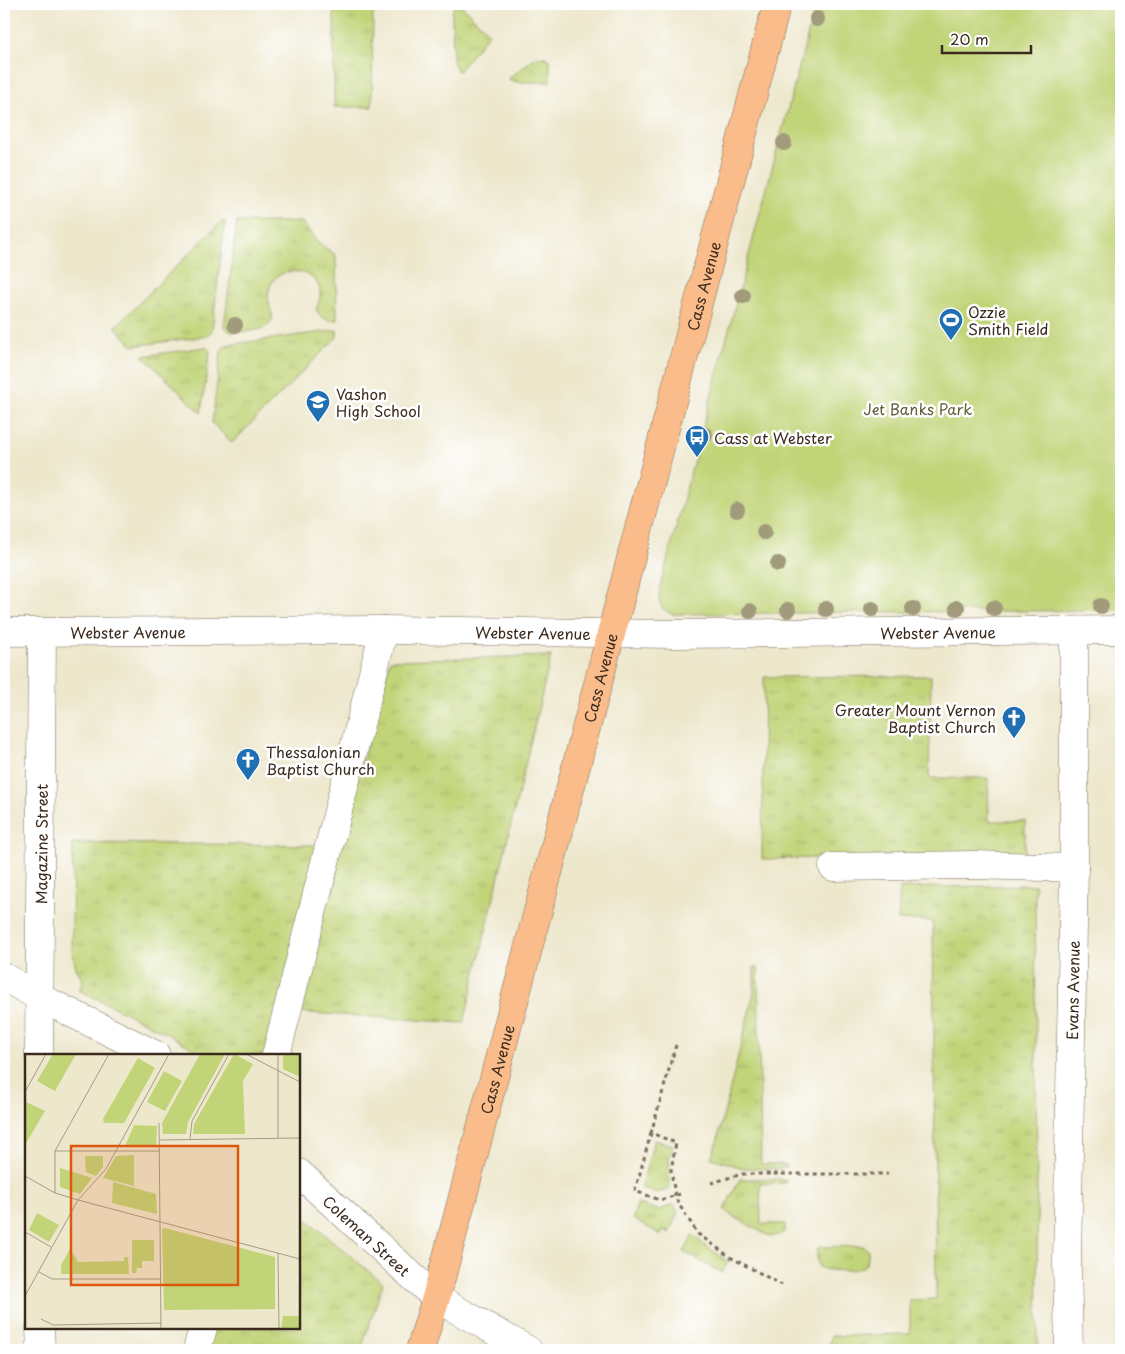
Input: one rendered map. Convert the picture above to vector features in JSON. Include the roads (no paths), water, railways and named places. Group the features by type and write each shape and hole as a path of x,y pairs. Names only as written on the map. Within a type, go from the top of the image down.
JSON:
{"main road":[{"name":"Cass Avenue","path":"420,1350 436,1298 777,4"}],"street":[{"name":"Webster Avenue","path":"4,632 384,630 610,634 1121,630"},
{"path":"276,1054 384,630"},
{"name":"Evans Avenue","path":"1068,1350 1067,1264 1074,868 1074,631"},
{"name":"Magazine Street","path":"39,1054 42,632"},
{"path":"833,867 975,865 1074,868"},
{"path":"4,977 39,997 154,1054"},
{"name":"Coleman Street","path":"300,1174 436,1298 528,1350"},
{"path":"40,1329 40,1350"},
{"path":"197,1350 203,1329"}],"place":[{"name":"Ozzie Smith Field","path":"951,341"},
{"name":"Vashon High School","path":"318,423"},
{"name":"Cass at Webster","path":"697,458"},
{"name":"Greater Mount Vernon Baptist Church","path":"1014,739"},
{"name":"Thessalonian Baptist Church","path":"248,781"}],"park label":[{"name":"Jet Banks Park","path":"918,408"}]}
